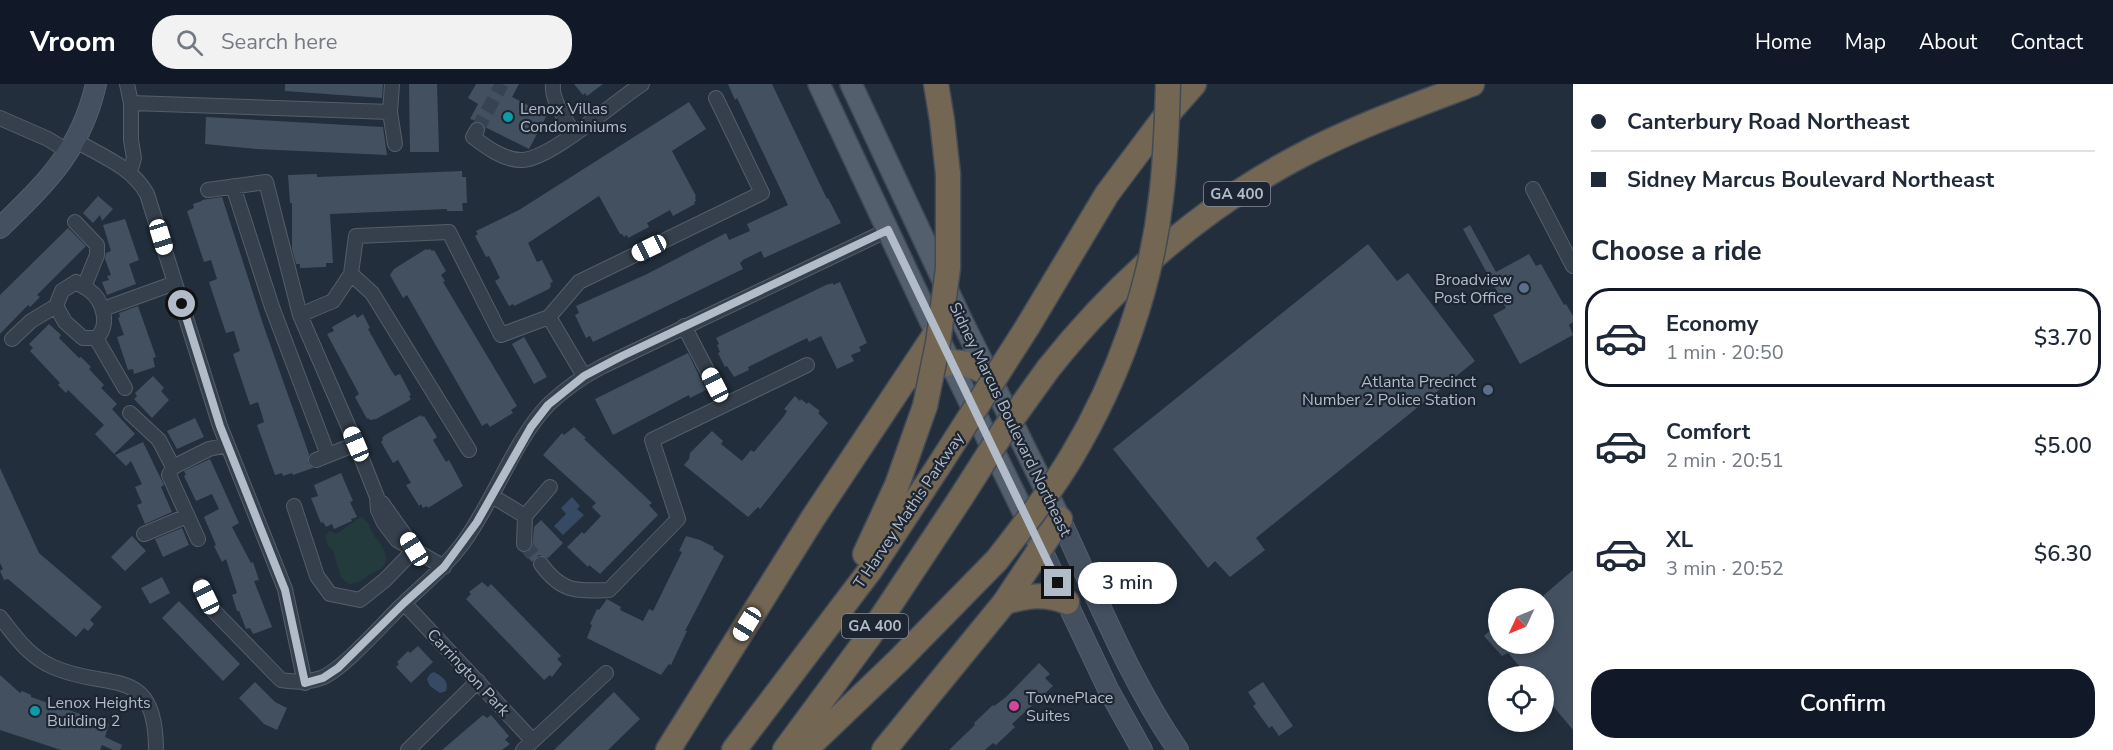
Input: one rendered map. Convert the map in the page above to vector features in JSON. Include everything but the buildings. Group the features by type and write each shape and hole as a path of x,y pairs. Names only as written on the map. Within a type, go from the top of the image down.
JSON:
{"highway":[{"path":"816,642 875,536 897,486 925,406 938,343 948,268 948,174 936,84"},
{"path":"805,750 908,652 997,560 1037,509 1072,455 1103,396 1129,335 1148,269 1161,201 1167,142 1168,84"},
{"name":"T Harvey Mathis Parkway","path":"734,750 871,569 1028,326 1107,194 1164,118 1194,84"},
{"name":"GA 400","path":"785,750 870,635 1002,433 1048,369 1122,286 1190,227 1225,201 1300,156 1339,137 1472,84"},
{"path":"668,750 813,518 936,333"},
{"path":"901,383 950,361 972,365 989,374"},
{"path":"884,750 1005,602 1060,519"},
{"path":"1005,602 1039,595 1067,602"}],"main road":[{"path":"0,228 50,178 72,147 91,105 96,84"},
{"name":"Sidney Marcus Boulevard Northeast","path":"819,84 936,333 1111,695 1142,750"},
{"name":"Sidney Marcus Boulevard Northeast","path":"851,84 1134,676 1178,750"}],"street":[{"path":"127,84 131,103 131,140 134,158 130,172"},
{"path":"392,84 390,112 395,144"},
{"path":"553,84 552,90 573,133"},
{"path":"477,130 473,137 484,145 504,156 523,160 545,153 642,84"},
{"path":"300,315 333,301 351,274 356,236 449,232 501,335 549,317 579,282 762,193 716,98"},
{"path":"131,103 390,112"},
{"path":"0,118 130,172 140,181 147,194 227,445 285,590 305,683"},
{"path":"208,190 266,182 300,315 356,444 377,497 378,510 389,521 397,540 444,567"},
{"path":"233,186 322,458 356,444"},
{"path":"1533,189 1573,266"},
{"path":"75,222 96,245 97,255 84,287"},
{"path":"201,586 212,609 281,680 305,683 323,678 338,668 444,567 477,522 531,427 548,405 584,376 888,230"},
{"path":"351,274 372,293 469,450"},
{"path":"12,339 31,321 56,306 62,291 76,282 91,290 103,309 104,327 101,334 96,338 83,338 65,322 56,306"},
{"path":"103,309 175,283"},
{"path":"549,317 584,376"},
{"path":"684,326 725,405"},
{"path":"96,338 125,388"},
{"path":"541,564 551,578 576,591 609,590 678,519 652,440 807,364"},
{"path":"130,413 159,440 172,467"},
{"path":"198,539 169,475 172,467 209,449 227,445"},
{"path":"524,544 525,516 550,487"},
{"path":"492,496 525,516"},
{"path":"294,506 317,576 330,594 360,600 385,580 414,549"},
{"path":"144,534 187,516"},
{"name":"Carrington Park","path":"404,603 478,681 528,745"},
{"path":"0,616 28,652 54,668 128,685 143,696 156,724 156,750"},
{"path":"528,745 606,673"},
{"path":"408,750 478,681"}],"green space":[{"path":"361,517 368,524 383,549 386,562 379,570 361,581 349,584 341,578 326,535 330,531 336,534"}],"water":[{"path":"572,497 580,506 577,509 584,515 563,535 554,526 566,514 561,508"},
{"path":"434,672 444,680 447,685 446,691 440,693 430,686 427,679"}],"tunnel":[{"path":"477,130 502,84"},
{"path":"524,544 541,564"}],"place":[{"name":"Lenox Villas Condominiums","path":"508,117"},
{"name":"Broadview Post Office","path":"1524,288"},
{"name":"Atlanta Precinct Number 2 Police Station","path":"1488,390"},
{"name":"TownePlace Suites","path":"1014,706"},
{"name":"Lenox Heights Building 2","path":"35,711"}],"route":[{"path":"182,304 220,426 285,590 305,683 323,678 338,668 444,567 477,522 531,427 548,405 569,386 622,356 730,303 888,230 1058,583"}]}
